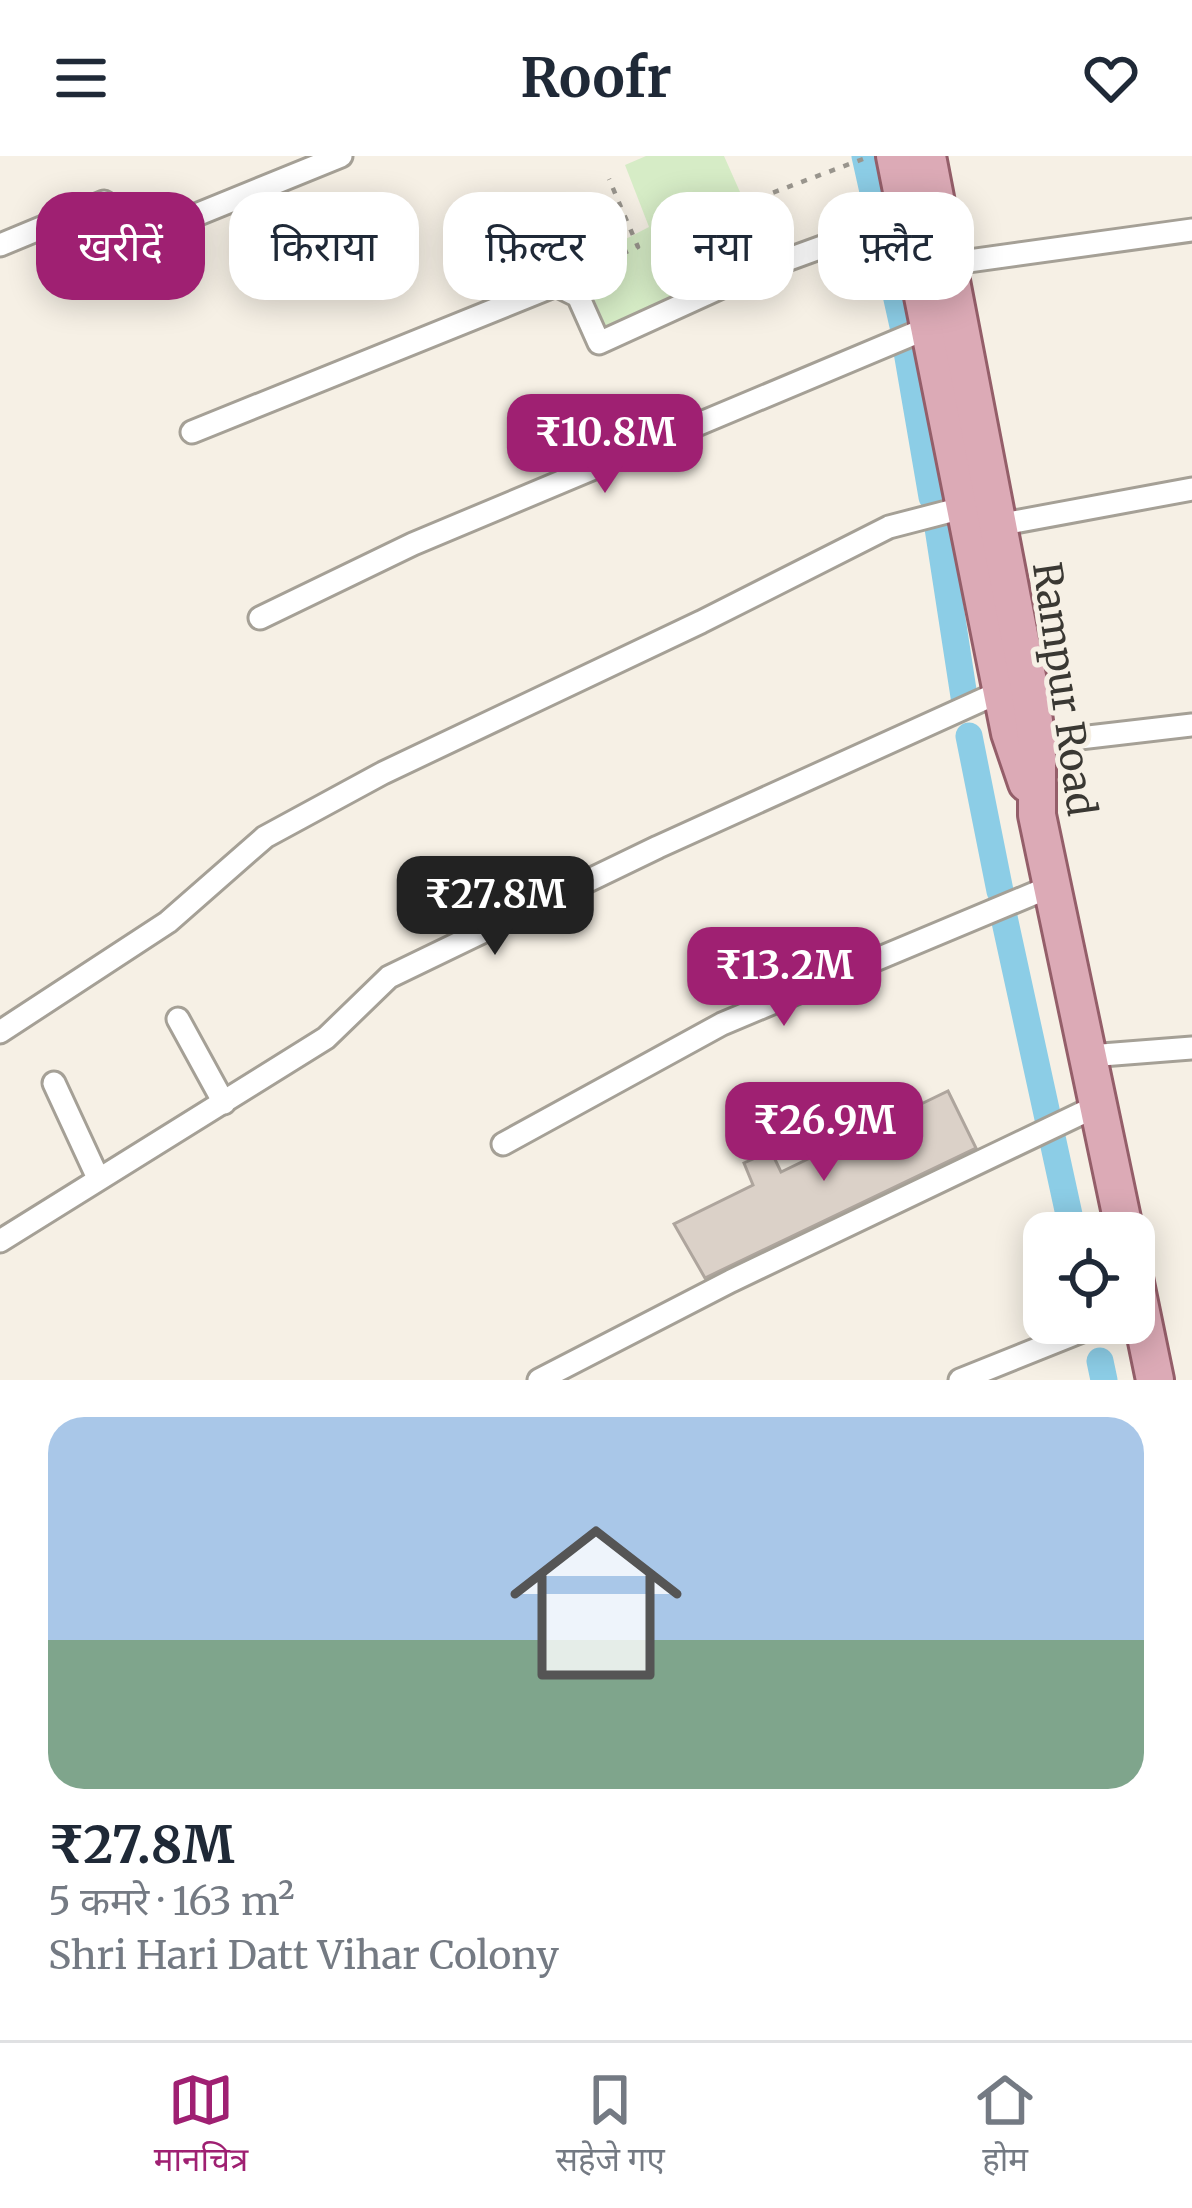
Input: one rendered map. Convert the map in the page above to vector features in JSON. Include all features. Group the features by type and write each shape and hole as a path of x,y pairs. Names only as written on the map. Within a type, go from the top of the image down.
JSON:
{"main road":[{"name":"Rampur Road","path":"927,156 933,192"},
{"path":"877,158 890,192"},
{"path":"923,300 1010,734 1037,814"},
{"name":"Rampur Road","path":"953,300 1037,742 1037,814 1121,1212"},
{"path":"1147,1344 1155,1380"}],"street":[{"path":"0,245 104,202 147,235 341,156"},
{"path":"974,260 1192,230"},
{"path":"580,300 599,344 818,247"},
{"path":"192,432 519,300"},
{"path":"260,618 413,544 930,327"},
{"path":"998,525 1192,489"},
{"path":"0,1032 168,922 265,837 383,773 889,527 966,507"},
{"path":"0,1241 326,1038 389,977 658,847 1002,692"},
{"path":"1037,742 1192,725"},
{"path":"503,1144 722,1024 1052,886"},
{"path":"178,1019 224,1103"},
{"path":"1089,1056 1192,1048"},
{"path":"54,1083 98,1178"},
{"path":"539,1380 730,1281 1101,1104"},
{"path":"960,1380 1050,1344"}],"path":[{"path":"777,192 877,158"},
{"path":"609,179 615,192"},
{"path":"627,221 638,247 627,252"}],"green space":[{"path":"646,156 724,156 740,192 651,192 651,300 679,300 608,332 595,300 627,300 627,238 649,227 625,165"}],"building":[{"path":"948,1091 976,1148 705,1278 674,1224 753,1185 744,1163 771,1151 781,1172"}],"waterway":[{"path":"865,156 903,326"},
{"path":"906,346 932,497"},
{"path":"938,528 965,703"},
{"path":"969,736 1000,891"},
{"path":"1004,917 1068,1212"},
{"path":"1100,1361 1104,1380"}]}
